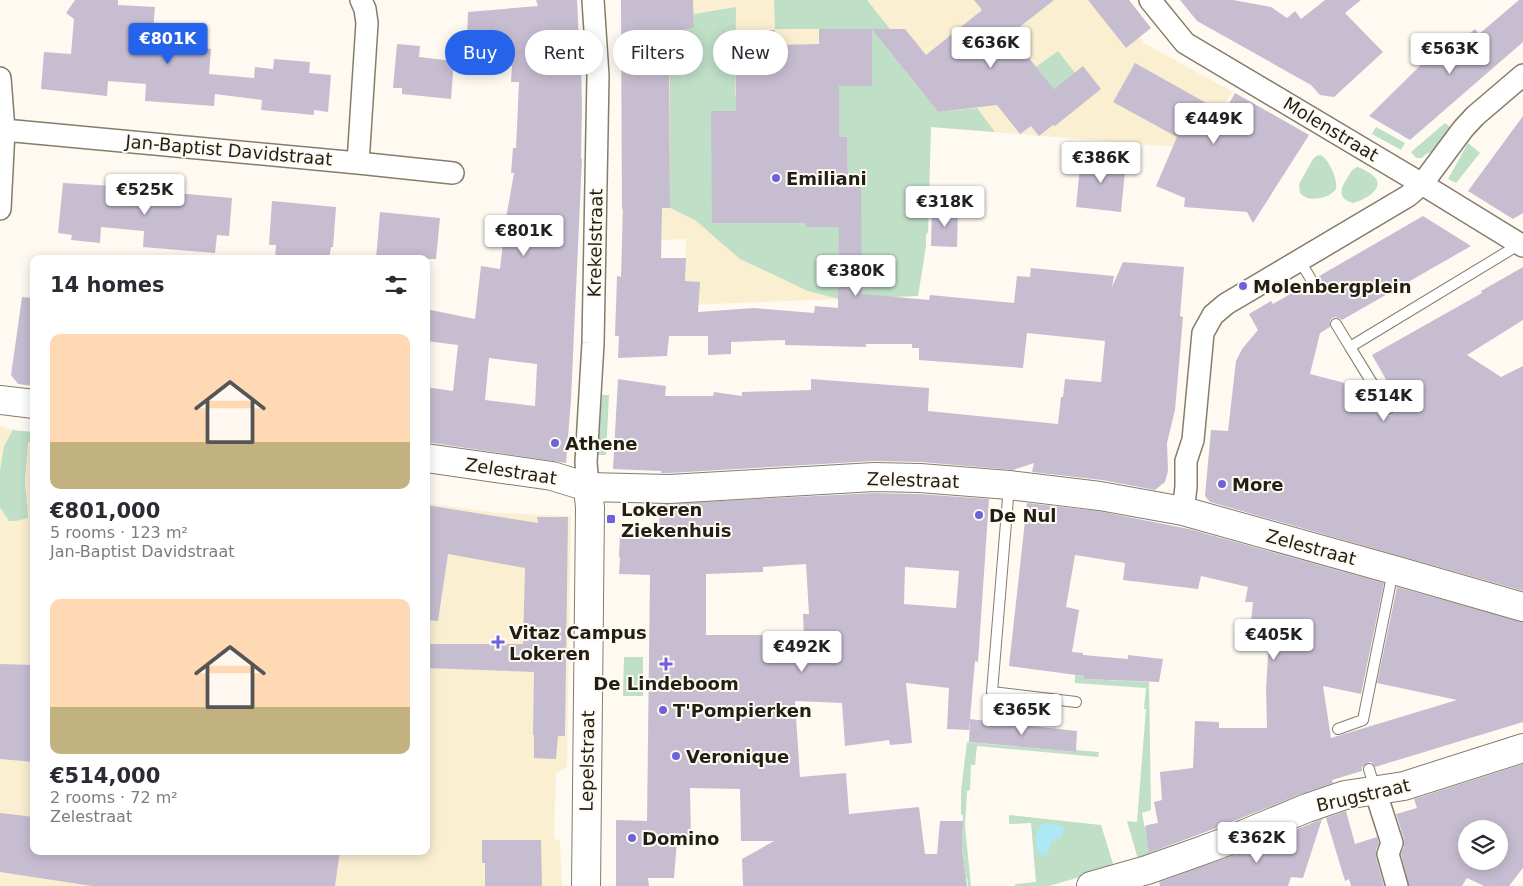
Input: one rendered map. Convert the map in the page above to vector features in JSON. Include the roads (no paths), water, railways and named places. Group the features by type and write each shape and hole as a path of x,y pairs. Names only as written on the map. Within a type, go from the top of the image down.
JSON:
{"street":[{"path":"358,162 367,23 365,9 361,0"},
{"name":"Krekelstraat","path":"588,487 586,462 593,344 598,76 593,0"},
{"name":"Molenstraat","path":"1150,0 1185,43 1521,245"},
{"path":"1183,512 1186,487 1186,461 1193,440 1203,333 1213,315 1226,304 1401,200 1422,184 1475,116 1523,75"},
{"path":"0,78 4,130 0,208"},
{"name":"Jan-Baptist Davidstraat","path":"4,130 358,162 453,173"},
{"path":"0,400 30,404"},
{"name":"Zelestraat","path":"430,459 552,476 588,487 669,489 874,477 920,478 1100,496 1183,512 1523,607"},
{"name":"Lepelstraat","path":"586,886 590,508 588,487"},
{"name":"Brugstraat","path":"1091,886 1147,870 1226,842 1307,808 1345,795 1372,779 1404,786 1523,748"},
{"path":"1372,779 1392,843 1388,854 1397,886"}],"lane":[{"path":"1350,347 1521,245"},
{"path":"1300,261 1312,281"},
{"path":"1336,324 1388,409"},
{"path":"1009,486 992,692 1076,702"},
{"path":"1338,729 1357,726 1363,720 1394,570"}],"water":[{"path":"1046,823 1064,826 1062,837 1052,841 1044,856 1039,854 1036,836 1039,829"}],"place":[{"name":"Emiliani","path":"776,178"},
{"name":"Molenbergplein","path":"1243,286"},
{"name":"Athene","path":"555,443"},
{"name":"More","path":"1222,484"},
{"name":"De Nul","path":"979,515"},
{"name":"Lokeren Ziekenhuis","path":"611,519"},
{"name":"Vitaz Campus Lokeren","path":"498,642"},
{"name":"De Lindeboom","path":"666,664"},
{"name":"T'Pompierken","path":"663,710"},
{"name":"Veronique","path":"676,756"},
{"name":"Domino","path":"632,838"}]}
